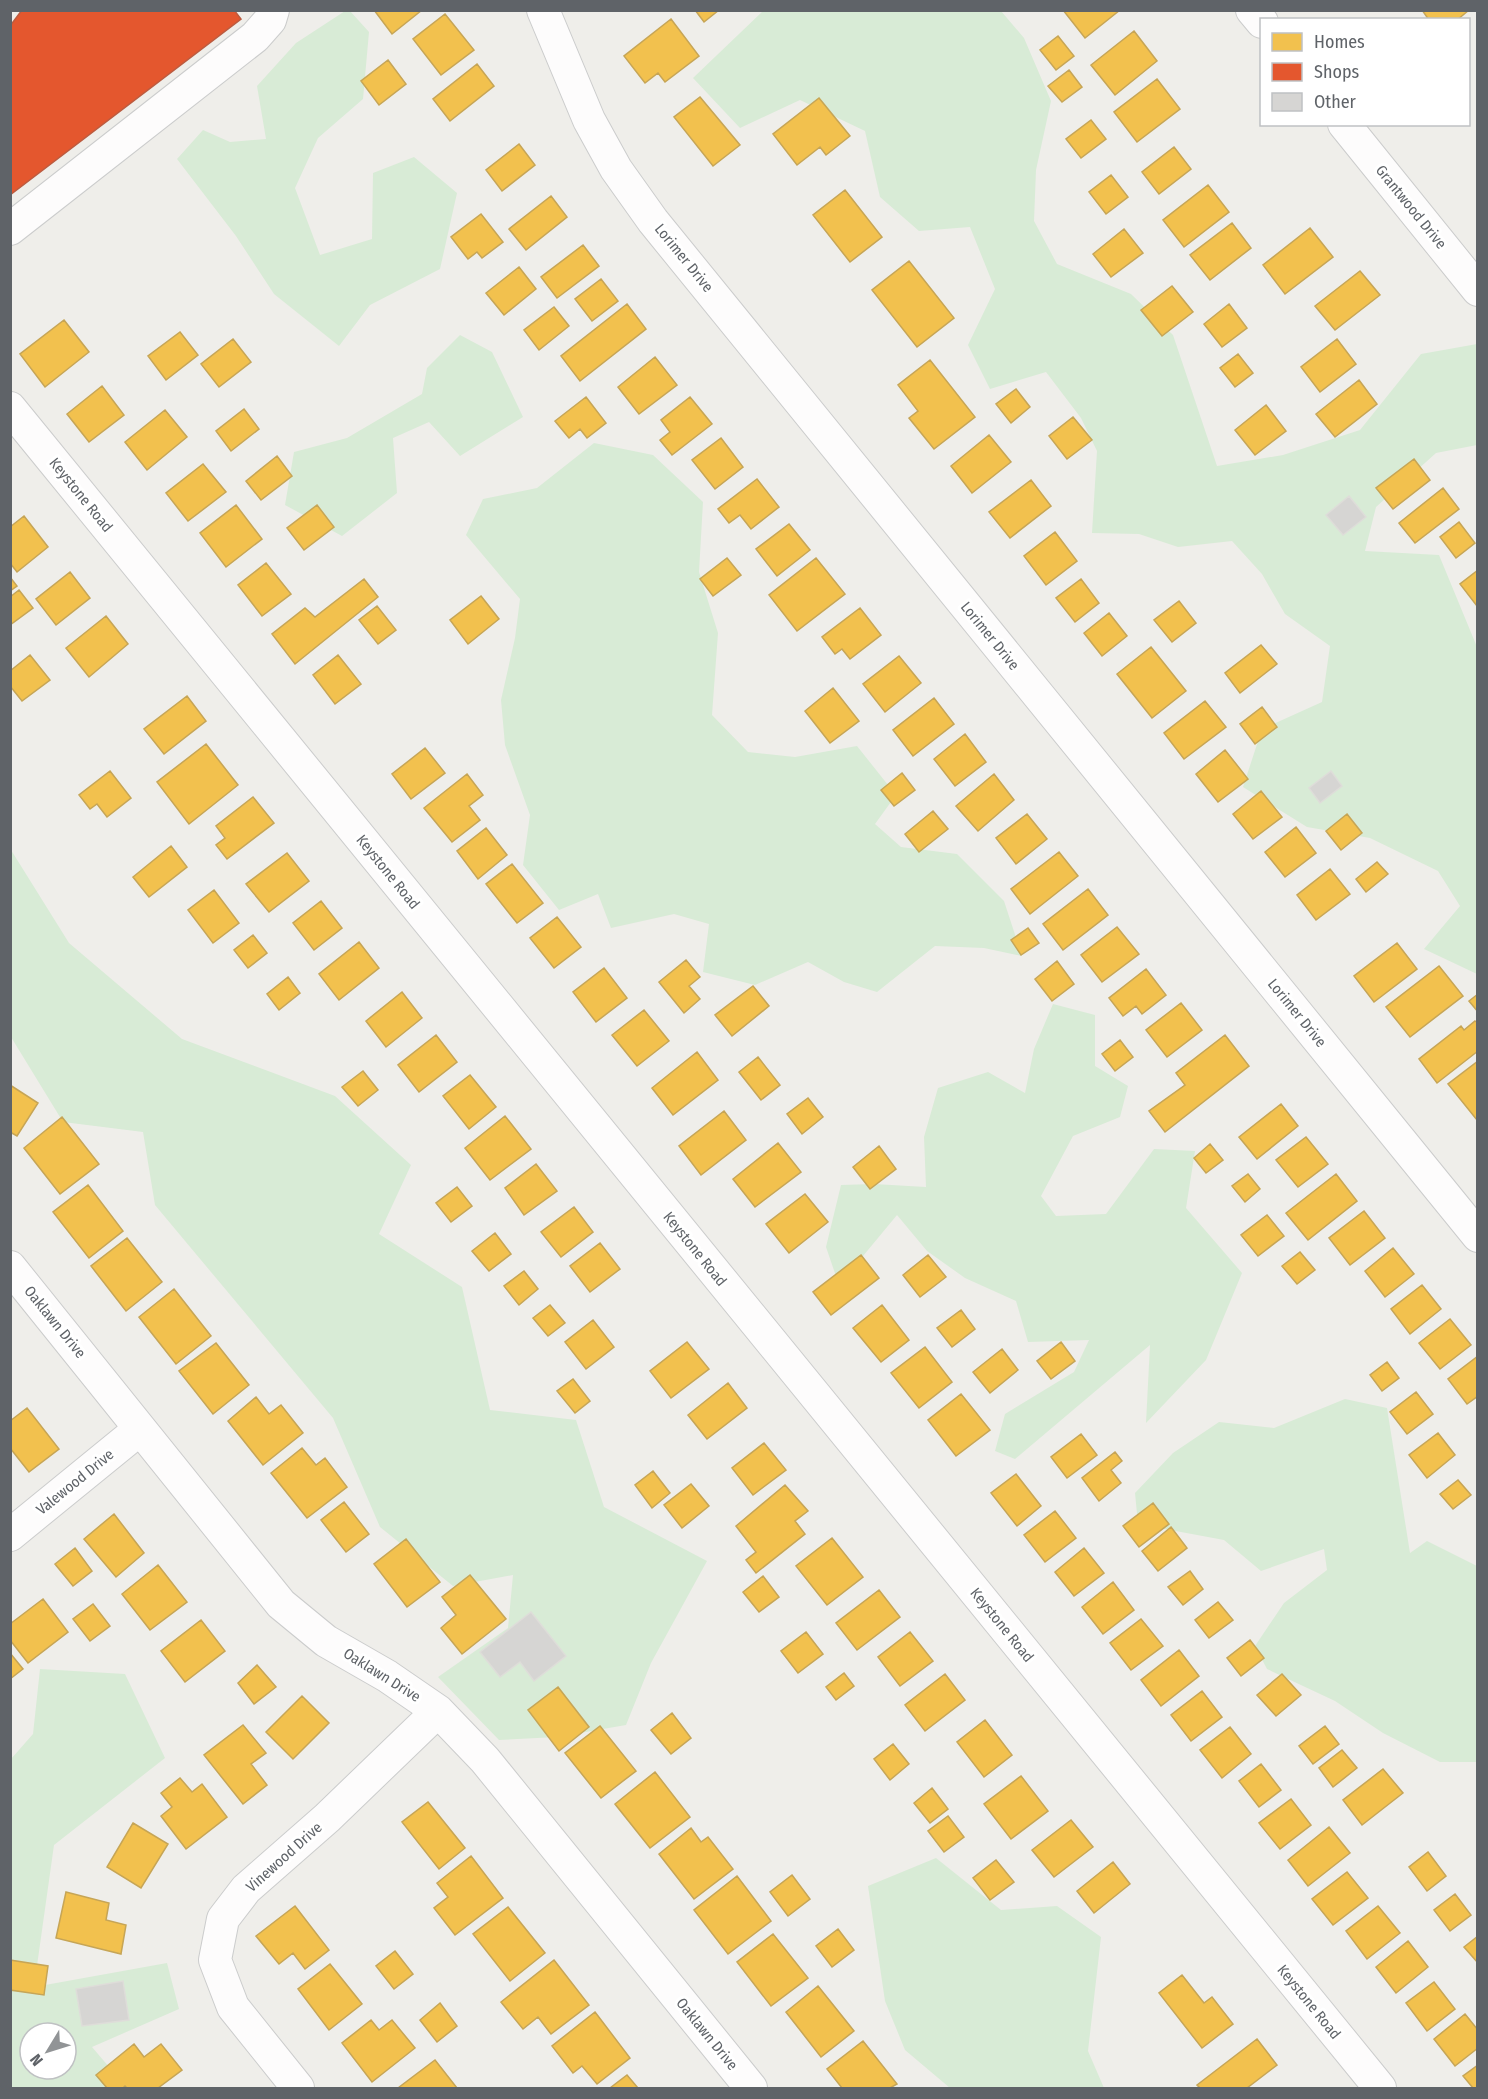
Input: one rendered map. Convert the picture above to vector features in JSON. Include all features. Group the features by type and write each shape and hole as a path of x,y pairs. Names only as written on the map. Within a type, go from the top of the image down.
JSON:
{"street":[{"path":"10,229 255,37 270,20 273,10"},
{"name":"Lorimer Drive","path":"543,10 589,120 616,169 653,220 1478,1236"},
{"name":"Grantwood Drive","path":"1346,126 1478,290"},
{"name":"Keystone Road","path":"10,408 1380,2088"},
{"name":"Oaklawn Drive","path":"10,1267 281,1604 326,1641 387,1676 438,1711 485,1760 751,2088"},
{"name":"Valewood Drive","path":"10,1534 140,1429"},
{"name":"Vinewood Drive","path":"298,2088 233,2007 215,1960 223,1918 246,1889 327,1818 438,1711"}],"green space":[{"path":"345,11 350,11 369,32 363,99 318,138 295,188 320,255 372,239 373,173 414,157 457,193 440,269 370,305 339,346 274,294 236,236 177,159 203,130 230,142 266,139 257,86 296,43"},
{"path":"763,11 1001,11 1024,38 1051,101 1036,170 1034,221 1057,264 1131,294 1173,335 1217,466 1283,455 1360,430 1421,354 1477,344 1477,445 1436,453 1376,507 1365,551 1439,555 1477,647 1477,974 1424,949 1460,906 1438,871 1370,838 1307,827 1243,787 1262,729 1322,702 1330,646 1285,614 1262,574 1232,541 1178,547 1139,534 1092,533 1097,451 1081,418 1046,372 990,389 968,345 995,289 970,227 919,231 880,197 865,131 800,100 740,128 693,78"},
{"path":"460,335 492,352 523,417 460,456 429,422 393,438 397,493 342,536 285,505 294,452 347,438 422,394 427,368"},
{"path":"594,443 653,455 703,502 699,572 718,633 712,715 748,752 795,757 857,746 896,795 875,824 901,847 957,854 1004,901 1022,956 984,948 935,946 877,992 844,982 808,962 755,985 703,972 709,924 674,914 611,928 598,894 559,910 523,865 530,815 505,745 501,700 515,638 520,599 466,535 483,499 537,488"},
{"path":"11,850 69,943 182,1039 335,1096 411,1165 379,1234 462,1287 490,1410 576,1420 604,1507 707,1561 651,1663 626,1725 557,1737 499,1740 438,1677 508,1628 513,1575 453,1586 380,1527 333,1418 155,1205 143,1132 63,1122 11,1037"},
{"path":"1053,1004 1095,1015 1095,1066 1128,1086 1120,1117 1073,1136 1041,1196 1056,1216 1106,1214 1154,1149 1195,1151 1186,1208 1242,1273 1206,1360 1146,1423 1150,1345 1015,1459 995,1451 1005,1414 1074,1372 1089,1340 1028,1342 1016,1301 965,1278 927,1251 897,1215 839,1285 826,1247 841,1185 926,1187 924,1137 938,1088 988,1072 1025,1093 1034,1049"},
{"path":"1345,1399 1387,1408 1410,1553 1427,1541 1477,1566 1477,1762 1440,1762 1383,1733 1335,1701 1267,1669 1255,1646 1284,1603 1327,1570 1324,1549 1261,1571 1224,1540 1138,1524 1135,1493 1173,1453 1219,1422 1274,1428"},
{"path":"40,1669 125,1674 165,1758 54,1845 34,1987 167,1963 179,2009 92,2047 127,2088 11,2088 11,1759 33,1734"},
{"path":"936,1858 1001,1910 1057,1906 1101,1937 1088,2051 1104,2088 950,2088 905,2050 885,2001 868,1886"}],"building: Homes":[{"path":"374,10 422,10 392,34"},
{"path":"695,10 719,10 704,22"},
{"path":"1063,10 1120,10 1085,38"},
{"path":"1422,10 1469,10 1459,18 1428,18"},
{"path":"445,14 474,50 441,75 413,39"},
{"path":"671,19 699,56 665,82 658,73 645,83 624,56"},
{"path":"1134,31 1157,61 1115,95 1091,65"},
{"path":"1058,36 1074,56 1056,70 1040,50"},
{"path":"388,60 406,84 379,105 361,81"},
{"path":"477,64 494,86 450,121 433,99"},
{"path":"1069,70 1082,87 1062,102 1048,86"},
{"path":"1157,79 1180,109 1137,142 1114,112"},
{"path":"700,97 740,145 713,166 674,117"},
{"path":"819,98 850,136 826,155 820,147 797,165 773,134"},
{"path":"1091,120 1106,139 1081,158 1066,139"},
{"path":"519,144 535,165 502,191 486,170"},
{"path":"1174,147 1191,169 1159,194 1142,172"},
{"path":"1111,175 1128,197 1106,214 1089,192"},
{"path":"1208,185 1229,212 1184,247 1163,220"},
{"path":"845,190 882,237 850,262 813,215"},
{"path":"551,196 567,217 526,250 509,229"},
{"path":"481,214 503,242 482,258 477,252 468,259 451,237"},
{"path":"1232,223 1251,248 1210,280 1190,255"},
{"path":"1310,228 1333,257 1285,294 1263,265"},
{"path":"1124,229 1143,253 1111,277 1093,254"},
{"path":"583,245 599,266 557,298 541,277"},
{"path":"909,261 954,318 917,347 872,290"},
{"path":"519,267 536,289 504,315 486,293"},
{"path":"1360,271 1380,295 1335,330 1315,306"},
{"path":"601,279 618,301 592,321 575,299"},
{"path":"1172,286 1193,312 1162,336 1141,310"},
{"path":"627,304 646,329 580,381 561,356"},
{"path":"1229,304 1247,328 1222,347 1204,324"},
{"path":"554,307 569,326 539,350 524,330"},
{"path":"64,320 89,352 45,387 20,354"},
{"path":"180,332 198,355 166,380 148,356"},
{"path":"233,339 251,362 219,387 201,364"},
{"path":"1337,339 1356,364 1320,392 1301,367"},
{"path":"1238,354 1253,373 1235,387 1220,368"},
{"path":"655,357 677,385 639,414 618,387"},
{"path":"930,360 975,417 934,449 909,418 918,411 898,385"},
{"path":"1359,380 1377,404 1335,437 1316,414"},
{"path":"102,386 124,415 89,442 67,414"},
{"path":"1016,389 1030,407 1011,423 996,404"},
{"path":"586,397 606,423 587,438 580,429 569,438 555,421"},
{"path":"690,397 712,424 672,455 660,440 670,432 661,420"},
{"path":"1266,405 1286,431 1255,455 1235,430"},
{"path":"244,409 259,429 231,451 216,431"},
{"path":"165,410 187,437 147,470 125,442"},
{"path":"1073,417 1092,440 1067,459 1049,436"},
{"path":"989,435 1011,462 972,493 951,466"},
{"path":"721,438 743,467 715,489 692,460"},
{"path":"277,456 292,476 261,500 246,481"},
{"path":"1414,459 1430,480 1393,509 1376,488"},
{"path":"203,464 226,492 188,521 166,493"},
{"path":"757,479 779,507 751,529 740,515 729,523 718,509"},
{"path":"1031,480 1051,506 1010,538 989,512"},
{"path":"1443,488 1459,509 1415,543 1399,523"},
{"path":"236,505 262,539 226,567 200,533"},
{"path":"317,505 334,527 304,550 287,528"},
{"path":"24,516 48,547 17,572 10,563 10,527"},
{"path":"1459,522 1475,543 1456,558 1440,537"},
{"path":"789,524 810,550 777,576 756,549"},
{"path":"1055,532 1077,561 1046,585 1024,556"},
{"path":"727,558 741,575 713,596 700,579"},
{"path":"816,558 845,594 797,631 769,595"},
{"path":"266,563 291,594 262,616 238,585"},
{"path":"1478,570 1478,606 1477,606 1460,584"},
{"path":"70,572 90,598 56,625 36,599"},
{"path":"10,577 17,586 10,591"},
{"path":"364,579 378,597 295,664 272,634 305,608 315,617"},
{"path":"1081,579 1099,603 1075,622 1056,598"},
{"path":"19,590 33,608 10,625 10,597"},
{"path":"481,596 499,619 468,644 450,620"},
{"path":"1179,601 1196,623 1172,642 1154,620"},
{"path":"377,606 396,630 378,644 359,620"},
{"path":"860,608 881,635 850,659 842,649 835,654 822,637"},
{"path":"1109,613 1127,636 1102,656 1084,633"},
{"path":"106,616 128,644 89,677 66,648"},
{"path":"1261,645 1277,664 1240,693 1225,673"},
{"path":"1151,647 1186,691 1152,718 1117,674"},
{"path":"30,655 50,680 22,701 10,686 10,671"},
{"path":"338,655 361,684 335,704 313,675"},
{"path":"899,656 921,683 885,712 863,684"},
{"path":"833,688 859,721 830,743 805,711"},
{"path":"187,696 206,721 164,754 144,729"},
{"path":"934,698 954,724 913,756 893,730"},
{"path":"1205,701 1226,727 1184,759 1164,733"},
{"path":"1262,707 1277,727 1255,744 1240,724"},
{"path":"965,734 986,762 955,786 934,759"},
{"path":"206,744 238,785 189,824 157,782"},
{"path":"425,748 445,773 411,799 392,774"},
{"path":"1225,750 1248,779 1218,802 1196,774"},
{"path":"110,771 131,798 107,817 97,804 90,809 79,795"},
{"path":"902,773 915,790 894,806 881,790"},
{"path":"467,774 483,795 469,806 480,820 452,842 424,808"},
{"path":"994,774 1014,800 978,831 956,806"},
{"path":"1261,791 1282,817 1253,839 1233,814"},
{"path":"253,797 274,823 227,859 216,845 225,838 216,826"},
{"path":"933,811 948,829 919,852 905,834"},
{"path":"1027,814 1047,839 1016,864 996,838"},
{"path":"1347,814 1362,833 1341,850 1326,831"},
{"path":"1296,827 1316,853 1285,877 1265,852"},
{"path":"486,828 507,855 478,879 457,851"},
{"path":"171,846 187,867 149,897 133,877"},
{"path":"1059,852 1078,876 1030,914 1011,889"},
{"path":"287,853 309,881 269,912 246,884"},
{"path":"1377,862 1388,874 1366,892 1356,879"},
{"path":"512,864 543,903 517,923 486,884"},
{"path":"1330,869 1350,894 1316,920 1297,895"},
{"path":"1088,889 1108,915 1063,950 1043,924"},
{"path":"214,890 239,923 213,943 188,910"},
{"path":"321,901 342,928 314,950 293,923"},
{"path":"557,917 581,947 554,968 530,938"},
{"path":"1117,927 1139,954 1102,982 1081,955"},
{"path":"1028,928 1039,943 1021,955 1011,940"},
{"path":"253,935 267,953 248,968 234,950"},
{"path":"359,942 379,968 339,1000 319,974"},
{"path":"1397,943 1417,969 1374,1002 1354,976"},
{"path":"686,960 700,977 689,986 700,999 684,1013 659,982"},
{"path":"1057,961 1074,984 1052,1001 1035,979"},
{"path":"1439,966 1463,996 1410,1037 1386,1007"},
{"path":"604,968 627,998 596,1022 573,992"},
{"path":"1146,969 1166,995 1142,1014 1136,1006 1123,1016 1109,998"},
{"path":"288,977 300,993 279,1010 267,994"},
{"path":"753,986 769,1006 732,1036 715,1015"},
{"path":"402,992 422,1018 386,1047 366,1021"},
{"path":"1478,994 1478,1012 1469,1001"},
{"path":"1181,1003 1202,1030 1167,1057 1146,1030"},
{"path":"644,1010 669,1041 637,1066 612,1035"},
{"path":"1475,1021 1478,1023 1478,1051 1437,1083 1419,1059 1461,1026 1464,1030"},
{"path":"436,1035 457,1062 419,1092 398,1065"},
{"path":"1225,1035 1249,1066 1165,1132 1149,1111 1185,1085 1176,1073"},
{"path":"1120,1040 1133,1057 1115,1071 1102,1054"},
{"path":"697,1052 718,1080 673,1115 652,1088"},
{"path":"758,1057 780,1085 761,1100 739,1072"},
{"path":"1478,1061 1478,1120 1477,1120 1448,1084"},
{"path":"363,1071 378,1090 358,1106 342,1087"},
{"path":"470,1075 496,1107 469,1129 443,1096"},
{"path":"10,1085 38,1103 17,1136 10,1132"},
{"path":"808,1098 823,1117 802,1134 787,1114"},
{"path":"1281,1104 1298,1126 1257,1159 1239,1137"},
{"path":"724,1111 746,1140 701,1175 679,1146"},
{"path":"505,1116 531,1149 490,1180 465,1148"},
{"path":"62,1117 99,1164 60,1194 24,1148"},
{"path":"1306,1137 1328,1164 1298,1187 1276,1160"},
{"path":"778,1143 801,1172 755,1207 733,1179"},
{"path":"1210,1144 1223,1160 1206,1173 1194,1158"},
{"path":"879,1146 896,1169 870,1189 853,1167"},
{"path":"536,1164 557,1191 524,1215 505,1188"},
{"path":"1248,1174 1260,1189 1245,1202 1232,1186"},
{"path":"1336,1174 1357,1201 1308,1240 1286,1213"},
{"path":"88,1185 123,1231 89,1258 53,1212"},
{"path":"457,1187 472,1206 451,1222 436,1203"},
{"path":"805,1194 828,1222 789,1253 766,1224"},
{"path":"574,1207 593,1232 561,1257 541,1232"},
{"path":"1364,1211 1385,1238 1350,1265 1329,1238"},
{"path":"1267,1215 1284,1236 1258,1256 1241,1235"},
{"path":"495,1233 511,1254 489,1271 472,1251"},
{"path":"127,1238 162,1282 126,1311 91,1266"},
{"path":"600,1243 620,1269 590,1292 570,1266"},
{"path":"1393,1248 1414,1274 1385,1297 1365,1271"},
{"path":"1300,1252 1315,1270 1297,1284 1282,1266"},
{"path":"861,1255 879,1278 831,1315 813,1292"},
{"path":"928,1255 946,1277 920,1297 903,1275"},
{"path":"524,1271 538,1289 519,1305 504,1286"},
{"path":"1422,1285 1441,1309 1410,1334 1391,1309"},
{"path":"174,1289 211,1336 176,1364 139,1317"},
{"path":"550,1305 565,1323 548,1336 533,1318"},
{"path":"882,1305 909,1340 881,1362 853,1328"},
{"path":"961,1310 975,1329 952,1347 937,1328"},
{"path":"1450,1319 1471,1345 1440,1369 1419,1343"},
{"path":"593,1320 614,1347 586,1369 565,1342"},
{"path":"687,1342 709,1369 671,1398 650,1371"},
{"path":"1061,1342 1075,1361 1051,1379 1037,1361"},
{"path":"216,1343 249,1385 213,1414 179,1371"},
{"path":"925,1347 952,1382 919,1408 891,1373"},
{"path":"1002,1349 1018,1370 990,1393 973,1372"},
{"path":"1478,1356 1478,1396 1467,1404 1448,1379"},
{"path":"1387,1362 1399,1378 1382,1391 1370,1375"},
{"path":"573,1379 590,1401 575,1413 557,1391"},
{"path":"728,1383 747,1408 707,1439 688,1415"},
{"path":"1416,1392 1433,1414 1407,1434 1390,1412"},
{"path":"961,1394 990,1430 956,1456 928,1420"},
{"path":"256,1397 269,1414 281,1405 303,1433 263,1465 228,1421"},
{"path":"27,1408 59,1449 29,1472 10,1448 10,1421"},
{"path":"1438,1433 1455,1455 1427,1478 1409,1455"},
{"path":"1081,1434 1097,1455 1067,1478 1051,1457"},
{"path":"764,1443 786,1470 753,1495 732,1468"},
{"path":"302,1448 316,1465 325,1458 347,1487 307,1518 271,1473"},
{"path":"1115,1452 1122,1461 1111,1470 1121,1483 1099,1501 1082,1478"},
{"path":"653,1471 670,1493 652,1508 635,1485"},
{"path":"1016,1474 1041,1506 1017,1526 991,1493"},
{"path":"1458,1480 1471,1495 1453,1509 1440,1494"},
{"path":"691,1484 709,1506 682,1528 664,1505"},
{"path":"785,1485 808,1511 795,1521 805,1534 756,1573 746,1560 756,1552 736,1526"},
{"path":"344,1502 369,1534 346,1552 321,1520"},
{"path":"1153,1503 1169,1524 1139,1547 1123,1526"},
{"path":"1055,1511 1076,1538 1045,1562 1024,1535"},
{"path":"114,1514 144,1553 116,1577 84,1539"},
{"path":"1171,1527 1187,1548 1158,1571 1142,1551"},
{"path":"832,1538 863,1577 827,1605 796,1566"},
{"path":"406,1539 440,1582 407,1607 374,1564"},
{"path":"75,1548 92,1571 73,1586 55,1564"},
{"path":"1084,1548 1104,1573 1074,1596 1055,1572"},
{"path":"158,1565 187,1602 150,1630 122,1594"},
{"path":"1190,1571 1203,1589 1183,1605 1168,1587"},
{"path":"470,1575 506,1619 462,1654 441,1628 456,1615 442,1597"},
{"path":"763,1576 779,1597 759,1612 743,1592"},
{"path":"1113,1582 1134,1610 1103,1634 1082,1607"},
{"path":"879,1590 900,1617 857,1650 836,1623"},
{"path":"43,1599 68,1632 28,1663 10,1640 10,1624"},
{"path":"1218,1602 1233,1620 1209,1638 1195,1620"},
{"path":"93,1604 110,1626 90,1641 73,1619"},
{"path":"1141,1619 1163,1646 1131,1670 1110,1643"},
{"path":"201,1620 225,1651 185,1682 161,1651"},
{"path":"806,1632 823,1654 798,1673 781,1651"},
{"path":"910,1632 933,1661 900,1686 878,1657"},
{"path":"1250,1640 1264,1658 1241,1676 1227,1658"},
{"path":"1179,1650 1199,1676 1161,1706 1141,1680"},
{"path":"10,1653 23,1669 10,1679"},
{"path":"257,1665 276,1687 254,1704 238,1683"},
{"path":"844,1673 854,1686 836,1700 826,1687"},
{"path":"945,1674 965,1700 925,1731 905,1705"},
{"path":"1282,1674 1301,1695 1276,1716 1257,1695"},
{"path":"558,1687 589,1727 559,1751 528,1710"},
{"path":"1202,1691 1222,1717 1191,1741 1171,1715"},
{"path":"302,1696 329,1723 293,1759 266,1732"},
{"path":"672,1713 691,1738 671,1754 651,1730"},
{"path":"985,1720 1012,1755 984,1777 957,1742"},
{"path":"243,1725 266,1753 251,1764 267,1785 243,1804 204,1755"},
{"path":"600,1726 636,1771 601,1798 565,1753"},
{"path":"1325,1726 1339,1744 1313,1764 1299,1746"},
{"path":"1230,1727 1251,1754 1222,1778 1200,1750"},
{"path":"893,1744 909,1764 890,1780 874,1759"},
{"path":"1342,1750 1357,1768 1333,1787 1319,1768"},
{"path":"1261,1764 1281,1790 1259,1807 1239,1781"},
{"path":"1383,1769 1403,1793 1362,1825 1343,1800"},
{"path":"655,1772 690,1817 650,1848 615,1804"},
{"path":"1021,1776 1048,1811 1011,1839 984,1804"},
{"path":"180,1778 192,1792 202,1784 227,1817 186,1849 161,1816 172,1807 161,1793"},
{"path":"932,1788 948,1809 930,1823 914,1803"},
{"path":"1291,1799 1311,1825 1280,1849 1259,1823"},
{"path":"428,1802 465,1848 439,1869 402,1822"},
{"path":"948,1816 964,1837 944,1852 928,1831"},
{"path":"1071,1820 1093,1847 1054,1877 1032,1850"},
{"path":"133,1823 168,1844 141,1888 107,1867"},
{"path":"1329,1827 1350,1853 1308,1886 1288,1860"},
{"path":"691,1828 701,1842 708,1837 733,1869 694,1899 659,1854"},
{"path":"1428,1852 1446,1876 1427,1891 1409,1867"},
{"path":"471,1856 503,1898 455,1935 434,1908 448,1897 437,1883"},
{"path":"996,1860 1014,1882 990,1900 973,1878"},
{"path":"1113,1862 1130,1884 1094,1913 1077,1891"},
{"path":"1347,1872 1368,1898 1333,1925 1312,1899"},
{"path":"792,1875 810,1899 788,1916 770,1892"},
{"path":"737,1876 771,1921 728,1954 694,1910"},
{"path":"66,1892 109,1903 106,1920 126,1925 121,1954 56,1938"},
{"path":"1455,1894 1471,1915 1450,1931 1434,1910"},
{"path":"295,1906 329,1950 305,1969 293,1953 279,1964 256,1936"},
{"path":"1378,1906 1400,1933 1367,1959 1346,1931"},
{"path":"508,1907 545,1953 510,1981 473,1934"},
{"path":"838,1929 854,1950 832,1967 816,1946"},
{"path":"773,1934 808,1978 771,2006 737,1962"},
{"path":"1478,1936 1478,1963 1464,1947"},
{"path":"1408,1941 1428,1967 1396,1993 1376,1967"},
{"path":"395,1951 413,1974 394,1989 376,1966"},
{"path":"10,1960 48,1966 44,1995 10,1990"},
{"path":"554,1960 589,2005 551,2034 538,2017 523,2029 501,2002"},
{"path":"330,1964 362,2004 329,2030 298,1989"},
{"path":"1182,1975 1204,2003 1212,1997 1233,2024 1202,2048 1159,1993"},
{"path":"1434,1982 1455,2009 1427,2031 1406,2003"},
{"path":"818,1986 854,2031 821,2057 786,2012"},
{"path":"440,2003 457,2026 437,2042 420,2020"},
{"path":"595,2012 630,2058 597,2084 582,2066 573,2073 552,2046"},
{"path":"1465,2014 1478,2030 1478,2048 1455,2066 1434,2039"},
{"path":"371,2020 379,2030 392,2020 415,2048 372,2082 342,2043"},
{"path":"1257,2039 1277,2065 1247,2088 1200,2088 1197,2085"},
{"path":"863,2041 897,2084 890,2088 842,2088 827,2069"},
{"path":"134,2044 144,2057 161,2044 182,2070 158,2088 127,2088 125,2086 107,2088 96,2075"},
{"path":"435,2060 457,2088 398,2088"},
{"path":"1478,2065 1478,2088 1473,2088 1463,2076"},
{"path":"627,2075 638,2088 610,2088"}],"building: Shops":[{"path":"22,10 234,10 241,19 10,195 10,26"}],"building: Other":[{"path":"1349,496 1366,517 1343,535 1326,515"},
{"path":"1331,771 1342,786 1320,803 1309,788"},
{"path":"531,1612 566,1656 534,1681 520,1662 500,1677 480,1652"},
{"path":"123,1981 129,2020 82,2026 76,1989"}]}
